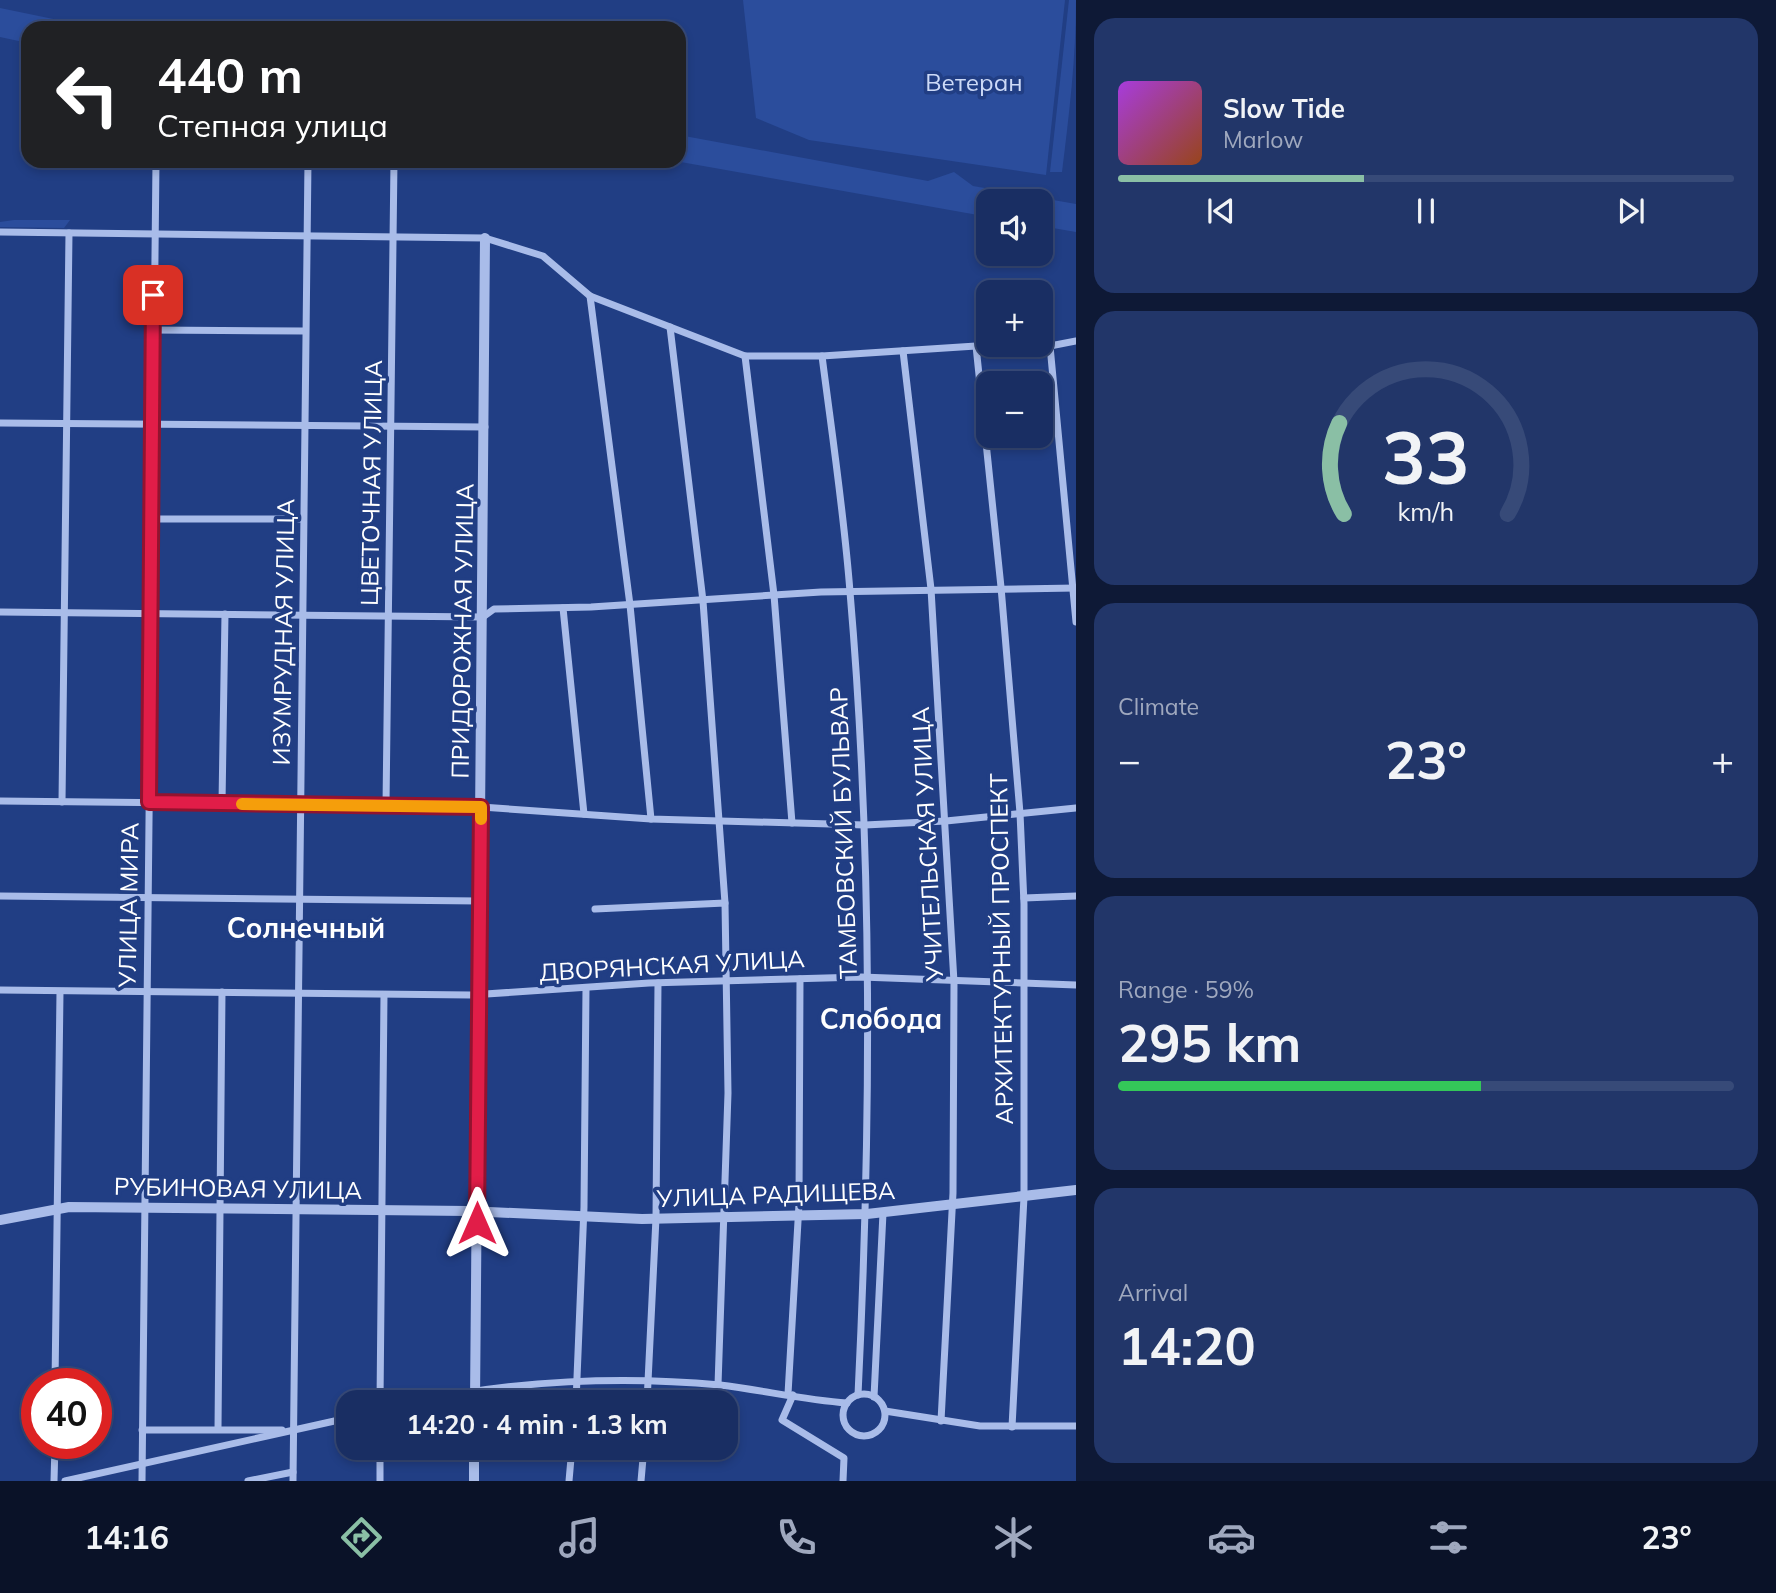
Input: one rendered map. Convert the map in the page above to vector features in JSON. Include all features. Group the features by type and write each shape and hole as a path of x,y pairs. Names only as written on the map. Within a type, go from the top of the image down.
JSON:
{"street":[{"name":"УЛИЦА МИРА","path":"142,1481 156,168"},
{"name":"ИЗУМРУДНАЯ УЛИЦА","path":"293,1481 308,168"},
{"name":"ЦВЕТОЧНАЯ УЛИЦА","path":"386,805 394,168"},
{"path":"0,232 485,238 543,256 590,296 745,356 822,356 976,346"},
{"path":"62,802 69,233"},
{"name":"ПРИДОРОЖНАЯ УЛИЦА","path":"475,1390 485,238"},
{"path":"590,296 630,605 651,819"},
{"path":"670,327 703,601 725,903 726,1218 718,1385"},
{"path":"153,330 305,331"},
{"path":"1053,346 1076,341"},
{"name":"УЧИТЕЛЬСКАЯ УЛИЦА","path":"903,351 931,589 954,982 953,1207 941,1422"},
{"path":"745,356 774,595 792,823"},
{"name":"ТАМБОВСКИЙ БУЛЬВАР","path":"822,356 850,591 865,825 869,977 867,1214 858,1395"},
{"name":"АРХИТЕКТУРНЫЙ ПРОСПЕКТ","path":"977,357 1001,587 1020,813 1024,898 1024,1197 1012,1427"},
{"path":"1052,357 1076,622"},
{"path":"0,424 485,427"},
{"path":"152,519 303,519"},
{"path":"0,612 483,617 494,608 630,605 850,591 1074,587"},
{"path":"563,608 584,814"},
{"path":"222,803 225,614"},
{"path":"0,801 481,807 651,819 865,825 946,821 1076,808"},
{"path":"0,896 480,901"},
{"path":"1024,898 1076,896"},
{"path":"595,909 725,903"},
{"name":"ДВОРЯНСКАЯ УЛИЦА","path":"0,990 479,995 658,983 869,977 1076,985"},
{"path":"800,979 798,1216 791,1394 782,1420 844,1458 842,1481"},
{"path":"648,1390 656,1218 658,983"},
{"path":"577,1390 584,1217 586,988"},
{"path":"55,1368 60,992"},
{"path":"218,1429 222,992"},
{"path":"380,1390 384,995"},
{"name":"УЛИЦА РАДИЩЕВА","path":"477,1212 656,1218 867,1214 953,1207 1076,1190"},
{"name":"РУБИНОВАЯ УЛИЦА","path":"0,1220 57,1208 477,1212"},
{"path":"883,1213 874,1397 885,1411 941,1422 1012,1427 1076,1426"},
{"path":"475,1390 578,1383 648,1383 718,1385 847,1403 858,1395 874,1397"},
{"path":"847,1403 844,1423 860,1436 879,1430 885,1411"},
{"path":"65,1481 336,1421"},
{"path":"142,1430 293,1430"},
{"path":"54,1481 55,1459"},
{"path":"380,1460 380,1481"},
{"path":"474,1460 474,1481"},
{"path":"569,1481 571,1460"},
{"path":"641,1481 643,1460"},
{"path":"248,1481 293,1472"}],"green space":[{"name":"Ветеран","path":"743,0 1065,0 1046,175 809,140 756,118"},
{"path":"1069,0 1076,0 1076,22 1067,129 1062,172 1050,172"},
{"path":"0,8 63,21 21,21 21,42 0,37"},
{"path":"686,136 928,181 954,172 973,186 990,189 976,189 976,215 686,163"},
{"path":"1053,200 1076,204 1076,232 1053,228"},
{"path":"70,220 64,228 0,227 0,222"}],"slow traffic":[{"path":"242,804 481,807 481,819"}],"district":[{"name":"Солнечный","path":"306,927"},
{"name":"Слобода","path":"881,1018"}],"route":[{"path":"153,295 149,802 481,807 477,1223"}]}
